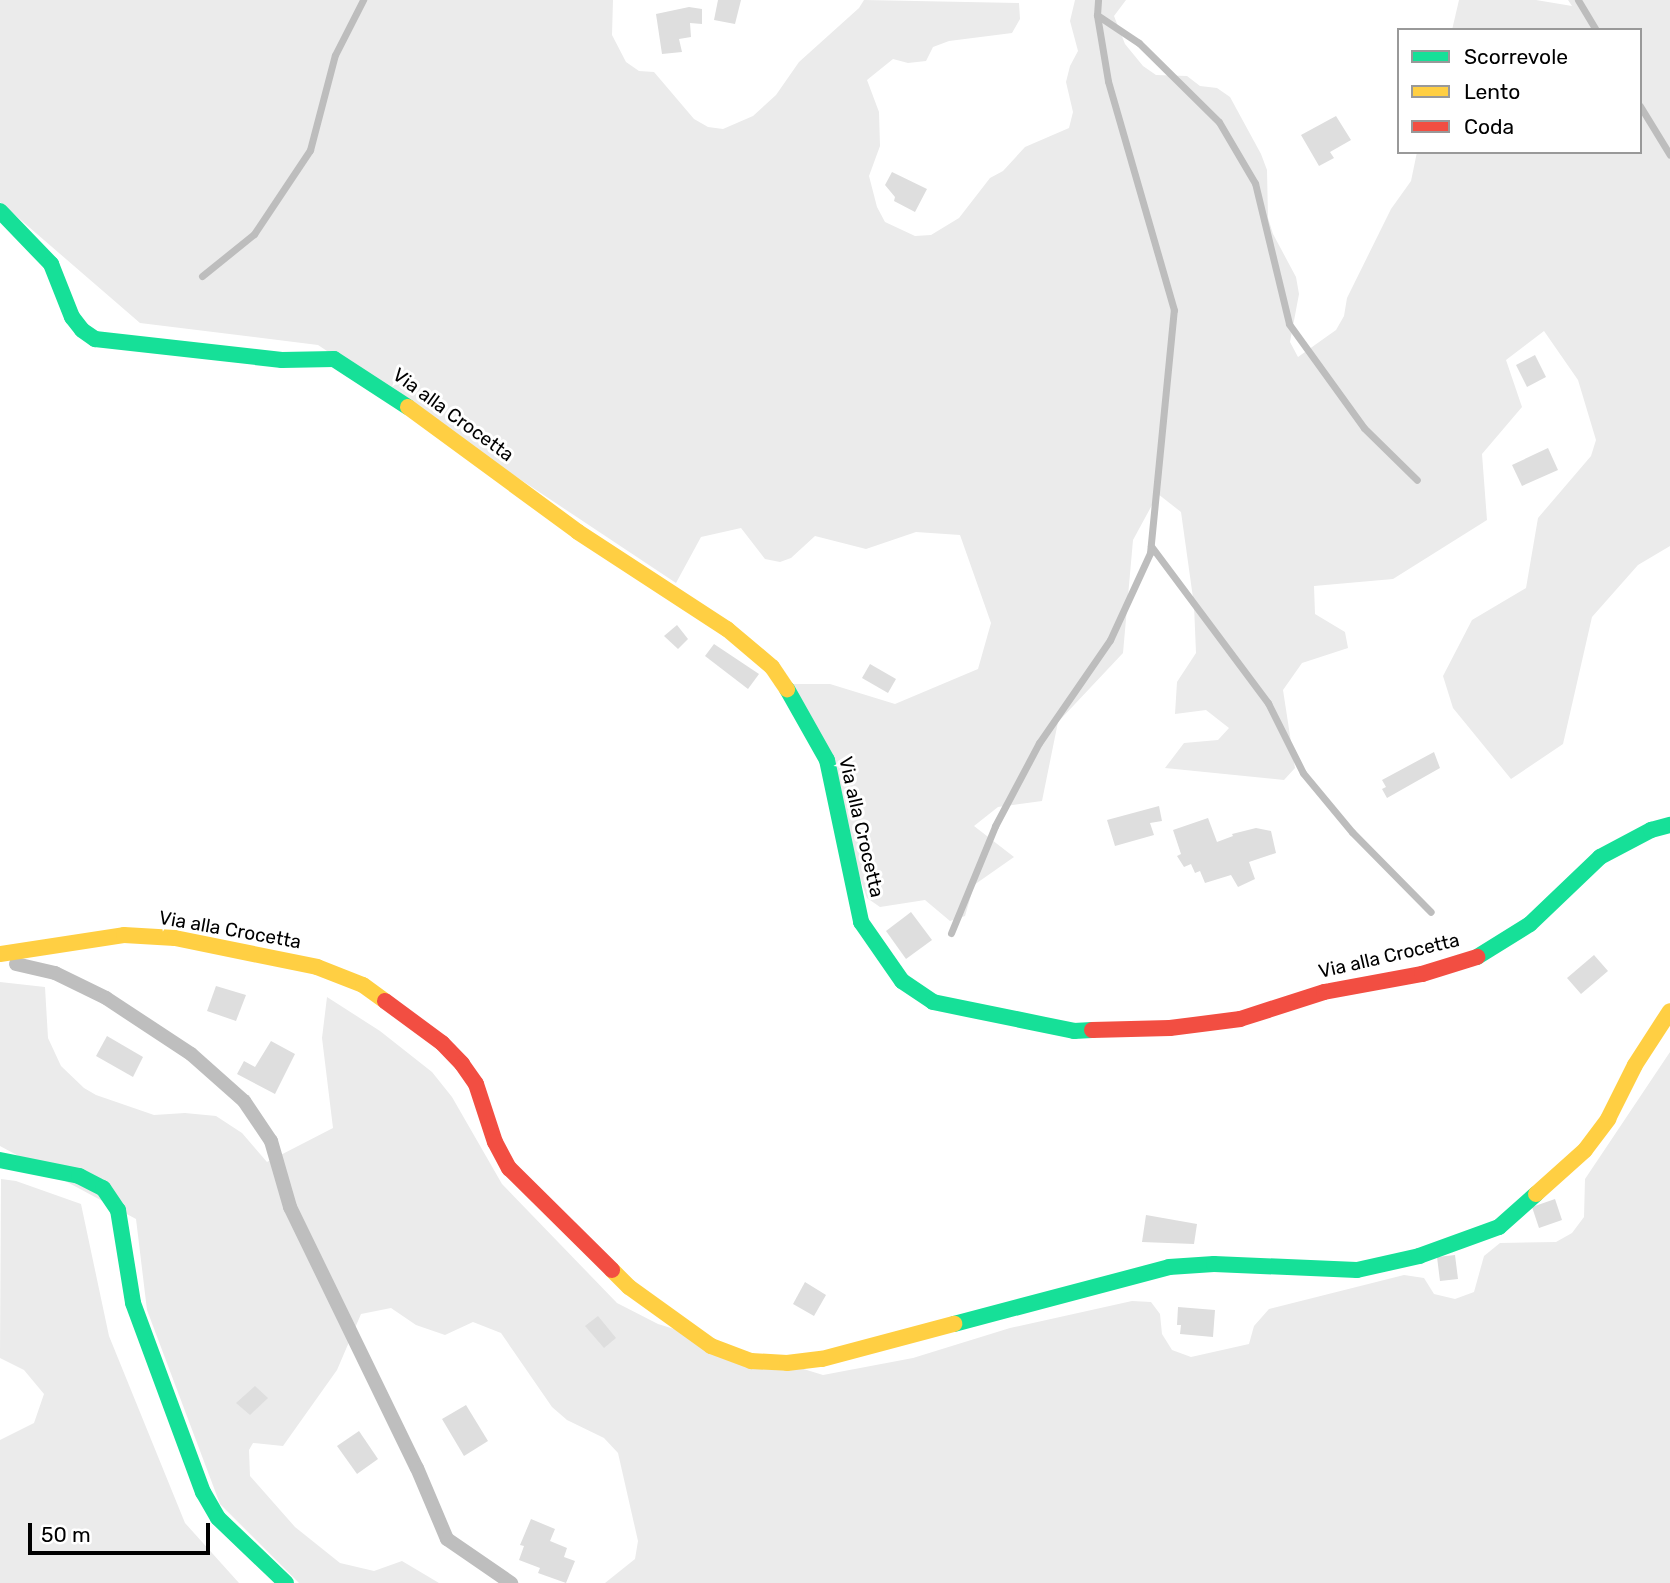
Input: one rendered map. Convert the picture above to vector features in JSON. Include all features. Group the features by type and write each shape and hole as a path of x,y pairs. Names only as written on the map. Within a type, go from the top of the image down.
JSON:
{"street":[{"name":"Via alla Crocetta","path":"0,211 51,264 72,317 82,330 96,340 282,360 334,359 410,408 578,532 727,629 772,667 801,710 827,760 861,922 902,981 933,1002 1074,1031 1170,1028 1240,1018 1324,992 1422,974 1466,962 1497,947 1530,924 1600,856 1651,830 1670,825"},
{"name":"Via alla Crocetta","path":"0,956 124,935 175,938 317,967 363,985 442,1043 462,1064 475,1084 495,1142 509,1168 629,1287 710,1346 751,1361 787,1363 822,1359 1169,1267 1214,1264 1356,1270 1419,1256 1499,1227 1585,1150 1608,1119 1635,1065 1670,1011"},
{"path":"0,1160 79,1176 103,1188 118,1210 133,1303 203,1492 218,1518 286,1583"}],"lane":[{"path":"0,956 55,973 106,998 191,1054 244,1101 271,1141 290,1207 417,1468 447,1539 511,1583"}],"shaded area":[{"path":"0,0 613,0 612,35 626,62 639,71 654,72 694,119 708,127 723,129 753,116 776,95 799,62 859,8 864,0 1019,3 1020,19 1012,33 949,41 933,47 926,61 908,63 893,59 867,80 879,112 880,146 869,176 877,207 885,222 915,236 931,235 959,218 990,178 1003,171 1025,147 1069,128 1073,112 1066,82 1078,51 1070,21 1075,0 1126,0 1114,16 1125,44 1143,66 1156,75 1187,76 1200,86 1217,88 1230,97 1261,154 1267,170 1268,218 1273,234 1296,277 1299,294 1290,342 1298,357 1336,330 1344,316 1347,298 1391,209 1411,181 1417,154 1642,154 1642,28 1452,28 1459,0 1536,0 1572,6 1568,0 1670,0 1670,546 1638,565 1592,617 1563,744 1511,779 1453,708 1443,676 1472,620 1526,588 1538,518 1591,456 1596,440 1578,380 1544,331 1506,360 1522,407 1482,454 1487,520 1393,579 1314,586 1315,614 1345,632 1348,648 1302,663 1283,690 1295,768 1284,780 1165,768 1184,743 1218,740 1229,728 1206,710 1175,714 1177,682 1196,653 1194,605 1181,512 1158,494 1133,540 1123,653 1058,722 1042,801 998,807 974,826 1014,857 974,885 965,916 950,921 925,900 880,907 867,898 792,684 830,684 895,704 978,669 991,623 960,535 916,532 866,549 815,536 791,558 780,562 765,559 741,528 701,537 676,583 318,345 140,323 0,202"},
{"path":"0,982 45,987 48,1038 61,1066 84,1088 96,1095 154,1115 185,1113 216,1116 242,1133 267,1162 333,1128 322,1038 327,997 380,1031 432,1072 452,1097 502,1184 617,1303 658,1324 823,1375 913,1358 1010,1328 1132,1301 1151,1302 1160,1314 1162,1334 1172,1350 1191,1357 1249,1344 1254,1326 1269,1309 1404,1275 1424,1278 1434,1294 1455,1299 1474,1292 1484,1256 1500,1243 1556,1242 1572,1233 1584,1217 1585,1179 1670,1052 1670,1583 605,1583 635,1559 638,1541 618,1453 604,1438 567,1420 552,1407 501,1333 473,1322 445,1335 416,1325 391,1308 361,1314 337,1370 283,1446 253,1443 249,1450 250,1476 295,1527 340,1563 374,1571 402,1561 439,1583 299,1583 220,1504 147,1310 136,1219 0,1146"},
{"path":"1,1179 16,1181 81,1204 109,1336 185,1523 239,1583 0,1583 0,1440 34,1423 44,1394 24,1370 0,1358"}],"building":[{"path":"718,0 741,0 735,24 714,20"},
{"path":"689,7 702,9 702,24 690,23 691,37 679,39 682,52 662,54 656,14"},
{"path":"1336,116 1351,140 1330,152 1334,158 1319,166 1301,135"},
{"path":"892,172 927,189 915,212 894,201 895,197 885,185"},
{"path":"1535,355 1546,377 1527,387 1516,365"},
{"path":"1548,448 1558,470 1522,486 1512,465"},
{"path":"677,625 688,639 678,649 664,636"},
{"path":"714,644 759,674 748,689 705,656"},
{"path":"870,664 896,679 888,693 862,678"},
{"path":"1434,752 1440,768 1387,798 1382,789 1386,787 1382,780"},
{"path":"1159,806 1162,821 1150,823 1154,835 1115,846 1107,820"},
{"path":"1208,818 1217,842 1233,836 1232,834 1256,828 1271,831 1276,853 1249,862 1255,879 1238,887 1231,875 1205,883 1200,871 1195,873 1191,864 1184,867 1177,856 1181,854 1173,830"},
{"path":"911,912 932,940 906,959 886,931"},
{"path":"1594,955 1608,971 1581,994 1567,978"},
{"path":"216,986 246,995 236,1021 207,1011"},
{"path":"107,1036 143,1057 133,1077 96,1056"},
{"path":"271,1041 295,1054 275,1094 237,1074 244,1061 255,1067"},
{"path":"1555,1199 1562,1220 1539,1228 1532,1207"},
{"path":"1146,1215 1197,1224 1194,1244 1142,1242"},
{"path":"1455,1255 1458,1279 1440,1281 1437,1257"},
{"path":"805,1282 826,1295 814,1316 793,1304"},
{"path":"1178,1307 1215,1310 1213,1337 1180,1334 1181,1325 1177,1325"},
{"path":"598,1316 616,1338 604,1348 585,1326"},
{"path":"255,1386 268,1398 250,1415 236,1403"},
{"path":"466,1405 488,1441 464,1456 442,1419"},
{"path":"359,1431 378,1459 357,1474 337,1446"},
{"path":"531,1519 555,1529 550,1541 567,1548 564,1557 575,1561 566,1583 538,1573 540,1568 519,1560 524,1546 520,1545"}],"waterway":[{"path":"202,276 254,234 310,150 335,55 363,0"},
{"path":"951,933 995,826 1039,743 1110,640 1150,553 1174,310 1108,81 1097,15 1098,0"},
{"path":"1578,0 1595,28"},
{"path":"1097,15 1139,43 1219,122 1255,183 1289,324 1364,428 1417,480"},
{"path":"1642,109 1670,155"},
{"path":"1151,546 1268,703 1303,773 1352,832 1431,912"}],"traffic: fast":[{"path":"0,211 51,264 72,317 82,330 95,339 282,360 334,359 408,407"},
{"path":"787,689 827,760 861,922 902,981 933,1002 1074,1031 1092,1030"},
{"path":"1477,957 1530,924 1600,857 1651,830 1670,825"},
{"path":"0,1160 79,1176 103,1188 118,1210 133,1303 203,1492 218,1518 286,1583"},
{"path":"954,1324 1169,1267 1214,1264 1357,1270 1419,1256 1499,1227 1536,1194"}],"traffic: slow":[{"path":"408,407 578,532 727,629 772,667 787,689"},
{"path":"0,954 124,935 175,938 317,967 363,985 385,1001"},
{"path":"1536,1194 1585,1150 1608,1119 1635,1065 1670,1011"},
{"path":"612,1270 629,1287 711,1346 751,1361 787,1363 822,1359 954,1324"}],"traffic: jam":[{"path":"1092,1030 1170,1028 1240,1019 1324,992 1422,974 1477,957"},
{"path":"385,1001 442,1043 462,1064 476,1084 495,1142 509,1168 612,1270"}]}
